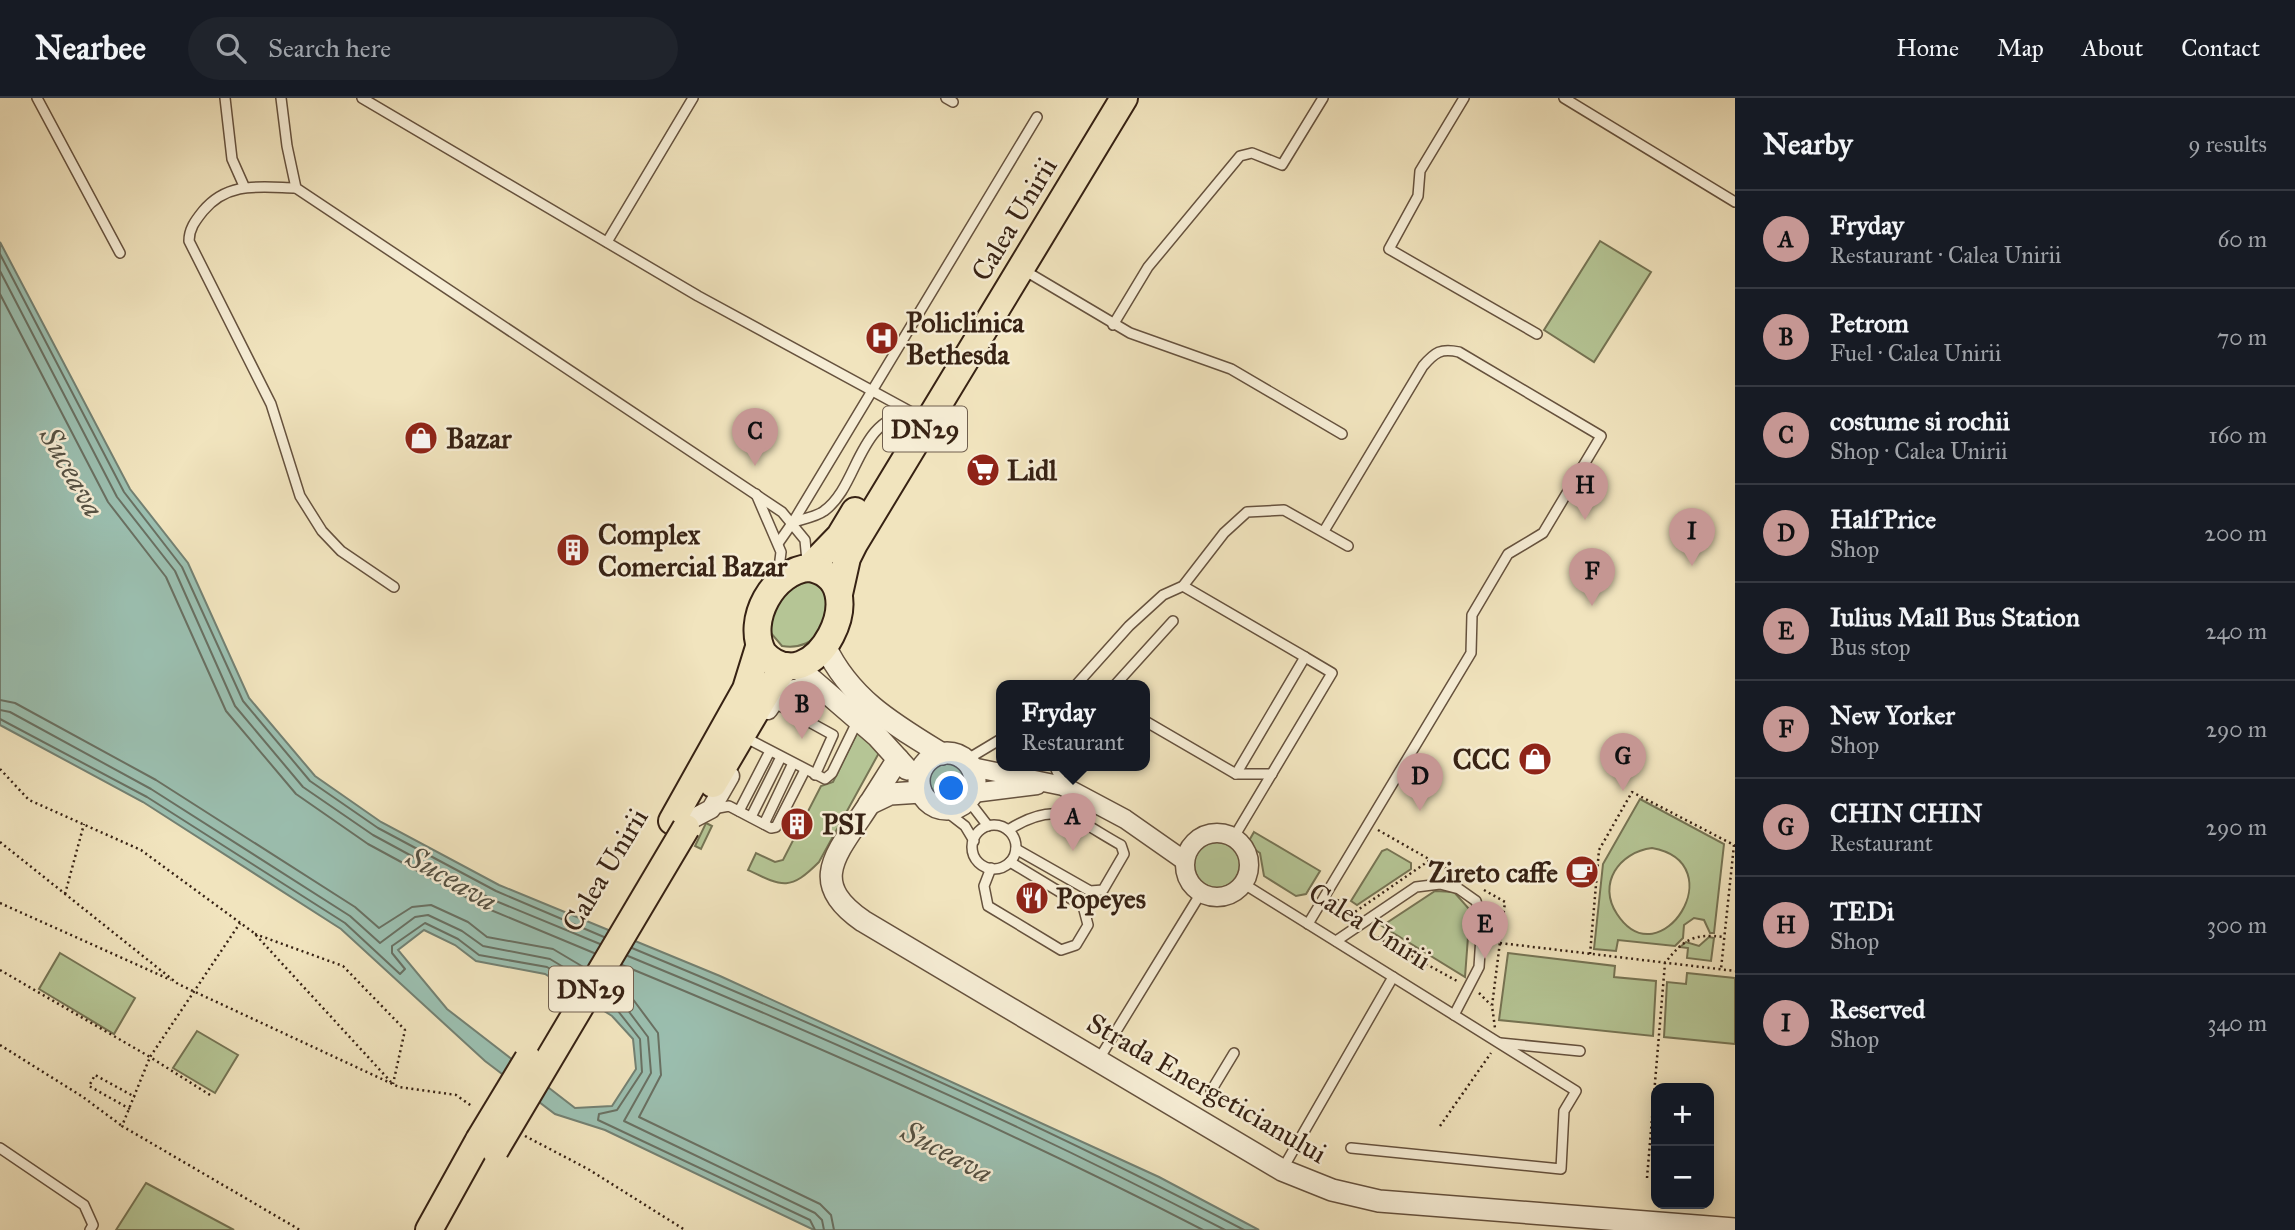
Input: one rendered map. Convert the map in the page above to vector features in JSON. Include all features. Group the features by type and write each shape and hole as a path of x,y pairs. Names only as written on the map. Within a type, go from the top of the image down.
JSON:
{"main road":[{"name":"Calea Unirii","path":"808,568 840,536 1102,98"},
{"name":"Calea Unirii","path":"839,594 847,558 854,544 1124,98"},
{"path":"808,568 826,573 839,594"},
{"name":"DN29","path":"760,647 761,614 776,584 786,574 808,568"},
{"name":"DN29","path":"791,666 816,656 825,646 839,612 839,594"},
{"name":"Calea Unirii","path":"690,819 747,689 760,647"},
{"path":"760,647 767,657 791,666"},
{"name":"Calea Unirii","path":"429,1230 487,1145 770,687 791,666"},
{"name":"Calea Unirii","path":"448,1230 487,1145"}],"street":[{"path":"825,646 844,681 861,699 883,718 942,754"},
{"path":"791,666 858,720 898,759 934,806 952,809 971,797 1056,778"},
{"path":"690,819 750,740 780,694 794,687 827,695"},
{"path":"920,787 923,767 942,754 950,753 969,764 996,768"},
{"name":"Strada Energeticianului","path":"898,759 835,855 831,884 838,901 863,920 1282,1170 1344,1193 1398,1204 1735,1229"},
{"path":"969,764 975,776 971,797"},
{"path":"1012,771 1056,778 1185,861"},
{"path":"869,804 890,794 920,787"},
{"path":"1224,833 1234,837 1242,844 1250,864 1244,884 1224,897 1200,893 1188,879 1185,861 1188,850 1203,835 1224,833"}],"lane":[{"path":"37,98 120,253"},
{"path":"225,98 232,159 244,186"},
{"path":"281,98 296,188"},
{"path":"362,98 709,302 913,413"},
{"path":"607,242 693,98"},
{"path":"1113,325 1148,267 1240,156 1252,152 1282,165 1323,98"},
{"path":"1464,98 1420,171 1418,196 1389,249 1536,334"},
{"path":"1564,98 1735,202"},
{"path":"779,542 793,523 1037,117"},
{"path":"394,587 341,551 322,531 299,496 271,404 189,241 189,231 214,198 244,186 296,188 756,493 793,523 805,540 808,568"},
{"path":"1021,268 1113,325 1231,369 1342,434"},
{"path":"1308,924 1471,653 1472,615 1508,554 1543,533 1601,436 1459,352 1447,349 1434,353 1423,366 1324,531"},
{"path":"793,523 824,511 833,501 876,430 896,415 913,413"},
{"path":"756,493 779,542 781,563 776,584"},
{"path":"1080,680 1129,626 1163,596 1183,586 1224,533 1247,512 1284,510 1348,546"},
{"path":"1183,586 1332,673 1234,837"},
{"path":"1120,680 1173,621"},
{"path":"1236,774 1305,657"},
{"path":"690,819 729,806 771,828 778,825 833,734 773,702"},
{"path":"750,740 825,779 832,773 858,720"},
{"path":"1150,723 1236,774 1272,774"},
{"path":"969,764 996,743"},
{"path":"739,811 770,751"},
{"path":"751,817 782,757"},
{"path":"764,824 793,763"},
{"path":"971,797 988,826 1008,830 1013,835 1016,849 1010,862"},
{"path":"943,809 965,826 974,841 978,861 990,868 1010,862 1083,906 1088,925 1076,945 1061,950 988,906 984,886 990,868"},
{"path":"1008,830 1030,816 1061,813 1121,845 1124,854 1103,890 1098,892 1090,891 1016,849"},
{"path":"974,841 988,826"},
{"name":"Calea Unirii","path":"1244,884 1576,1091 1564,1111 1561,1169 1351,1148"},
{"path":"1336,942 1416,887 1440,884 1459,889 1476,901 1482,921 1479,967 1454,1015"},
{"path":"1099,1059 1200,893"},
{"path":"1282,1170 1393,977"},
{"path":"1498,1043 1580,1051"},
{"path":"1211,1091 1234,1053"},
{"path":"0,1148 84,1205 93,1225 90,1230"}],"path":[{"path":"0,769 29,800 141,850 254,933 393,1084"},
{"path":"1590,954 1599,850 1632,792 1734,845 1721,969"},
{"path":"65,894 83,824"},
{"path":"1371,841 1378,830 1462,878"},
{"path":"0,842 174,981"},
{"path":"1337,905 1352,914 1430,860"},
{"path":"1440,1126 1498,1043 1492,1006 1505,902 1484,890"},
{"path":"1335,914 1338,898"},
{"path":"0,903 393,1084 456,1095 478,1110"},
{"path":"122,1126 150,1057 240,923"},
{"path":"1359,927 1480,993 1492,1006"},
{"path":"254,933 344,967 405,1030 393,1084"},
{"path":"1647,1178 1665,963 1684,940 1710,934 1724,937"},
{"path":"1500,943 1735,971"},
{"path":"0,971 150,1057 210,1095"},
{"path":"0,1045 83,1097 122,1126 300,1230"},
{"path":"130,1109 89,1086 95,1075 135,1097"},
{"path":"515,1130 588,1169 685,1230"}],"green space":[{"path":"1600,241 1651,272 1594,362 1544,330"},
{"path":"809,581 823,587 827,598 826,620 821,630 806,644 782,646 770,632 776,606 786,593"},
{"path":"857,733 877,745 880,751 819,862 801,878 786,883 778,883 748,870 756,853 775,862 783,860 821,786 833,782"},
{"path":"947,755 966,762 973,781 966,800 947,807 928,800 921,781 928,762"},
{"path":"1640,799 1724,844 1714,933 1710,933 1704,920 1694,918 1684,925 1683,938 1675,946 1618,940 1616,951 1594,949 1603,864","holes":["1652,848 1676,858 1688,874 1689,893 1682,911 1669,926 1652,934 1634,931 1617,914 1611,903 1609,892 1615,871 1630,856"]},
{"path":"706,823 712,826 701,849 695,846"},
{"path":"1254,832 1320,871 1306,894 1296,896 1264,876 1260,853 1251,847 1250,839"},
{"path":"1217,842 1233,849 1240,865 1233,881 1217,888 1201,881 1194,865 1201,849"},
{"path":"1387,849 1411,863 1411,869 1357,905 1351,901 1382,851"},
{"path":"1435,891 1454,892 1470,910 1465,977 1382,926"},
{"path":"1709,937 1714,938 1711,961 1687,958 1688,948 1680,947 1686,942 1699,946"},
{"path":"60,953 135,998 114,1034 39,989"},
{"path":"1508,953 1615,966 1614,977 1656,981 1653,1036 1499,1020"},
{"path":"1687,973 1735,978 1735,1044 1664,1037 1667,982 1686,984"},
{"path":"197,1031 238,1055 215,1093 173,1068"},
{"path":"146,1183 234,1230 116,1230"}],"water":[{"name":"Suceava","path":"0,242 130,489 188,563 249,698 315,776 381,822 499,885 720,976 1159,1177 1259,1230 814,1230 605,1130 555,1114 485,1061 341,929 143,802 0,725","holes":["424,930 455,945 476,961 545,974 612,1016 633,1039 636,1069 612,1106 575,1108 447,1009 398,950"]}],"place":[{"name":"Policlinica Bethesda","path":"882,338"},
{"name":"Bazar","path":"421,438"},
{"name":"costume si rochii","path":"755,466"},
{"name":"Lidl","path":"983,470"},
{"name":"TEDi","path":"1585,520"},
{"name":"Complex Comercial Bazar","path":"573,550"},
{"name":"Reserved","path":"1692,566"},
{"name":"New Yorker","path":"1592,606"},
{"name":"Petrom","path":"802,739"},
{"name":"CCC","path":"1535,759"},
{"name":"CHIN CHIN","path":"1623,791"},
{"name":"HalfPrice","path":"1420,811"},
{"name":"PSI","path":"797,824"},
{"name":"Fryday","path":"1073,851"},
{"name":"Zireto caffe","path":"1582,872"},
{"name":"Popeyes","path":"1032,898"},
{"name":"Iulius Mall Bus Station","path":"1485,959"}]}
